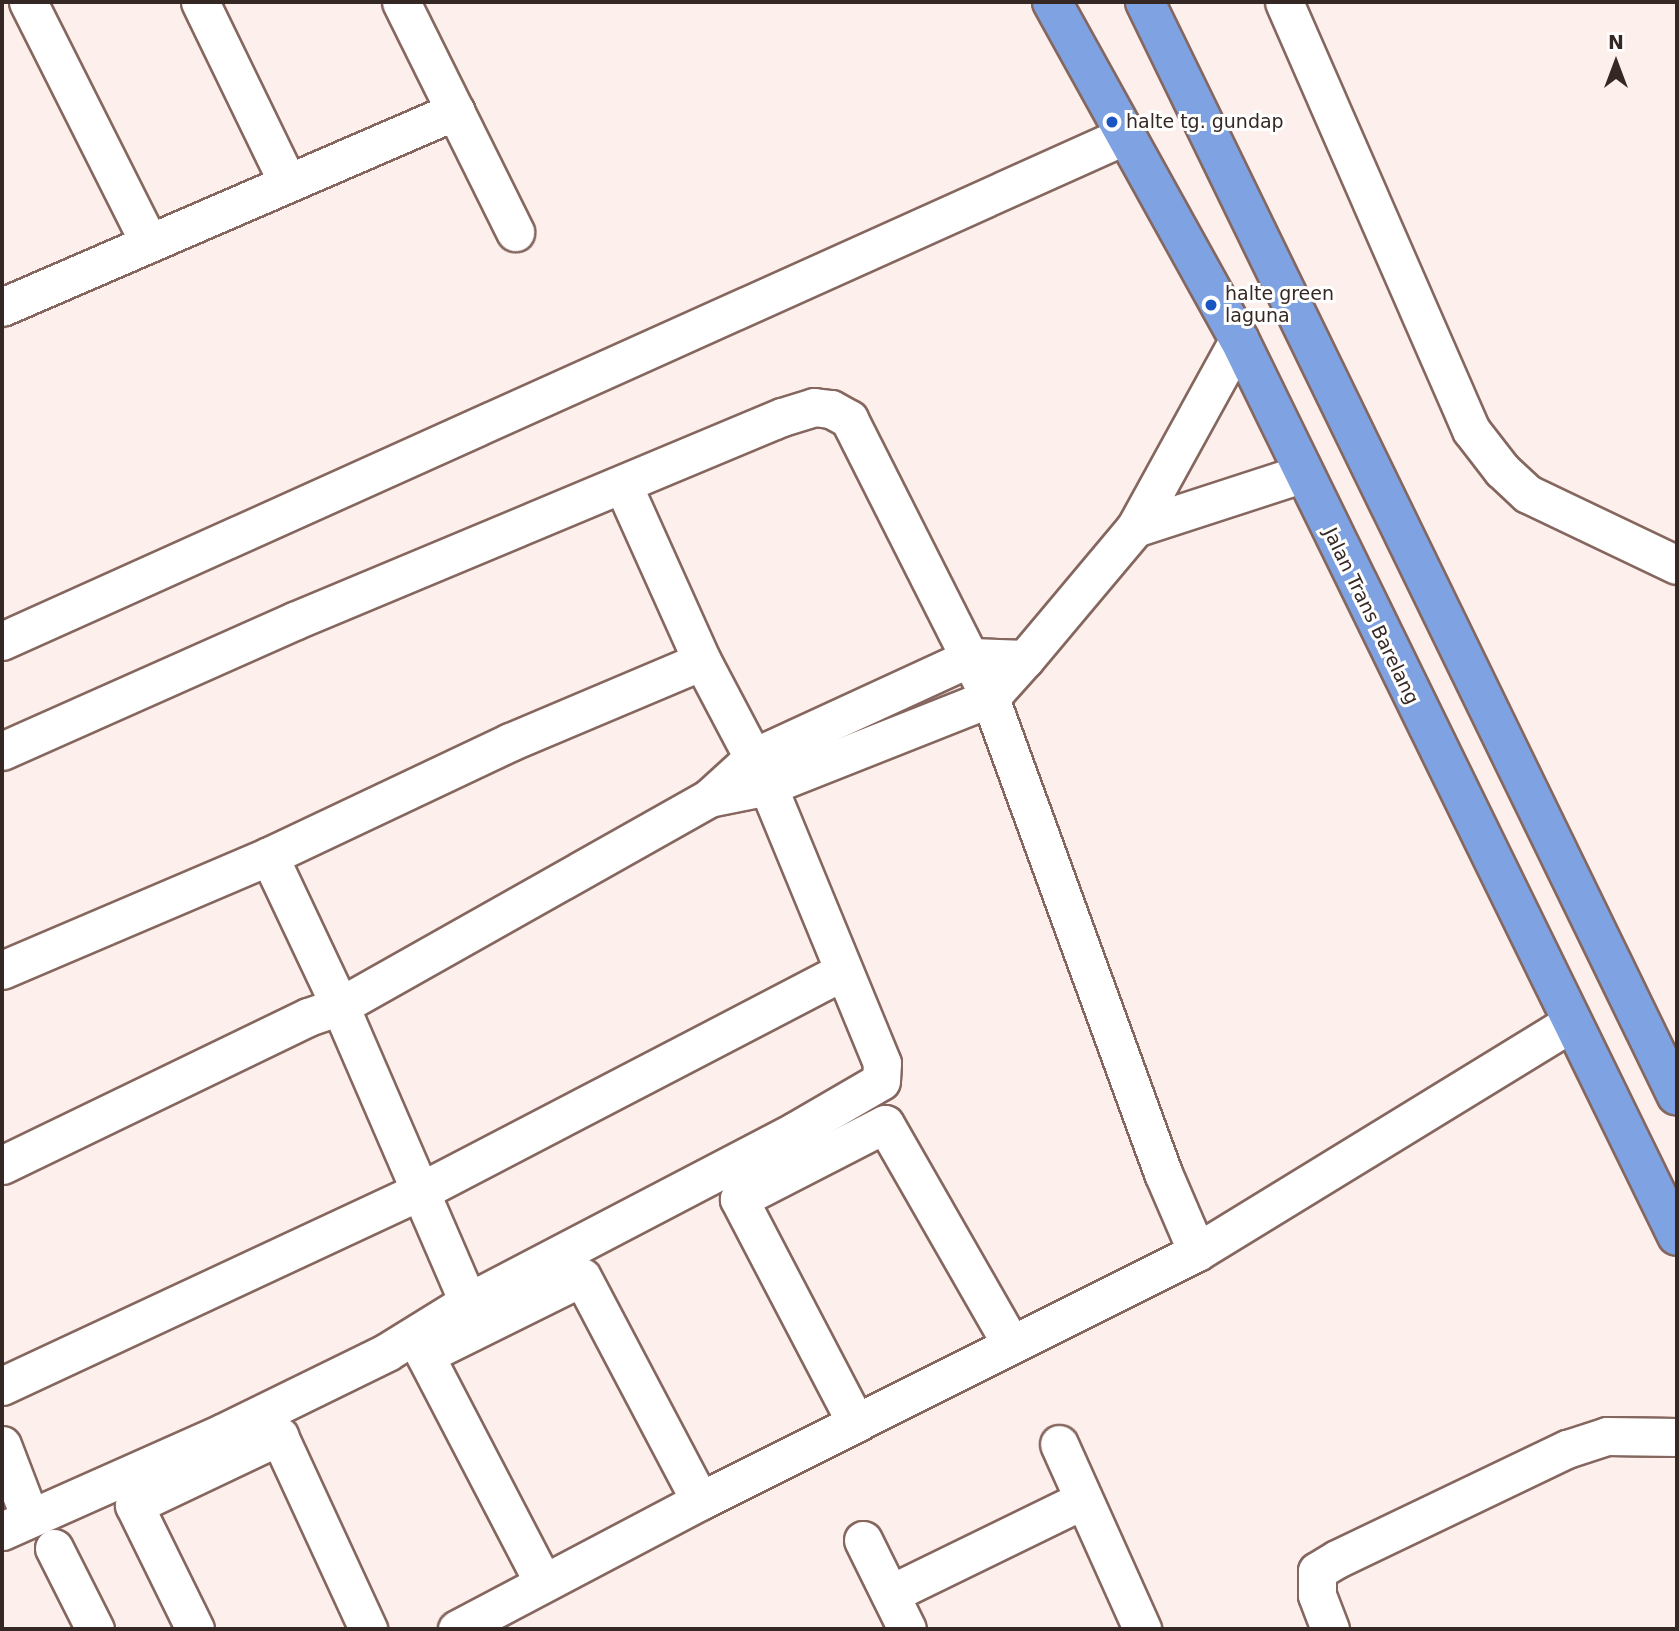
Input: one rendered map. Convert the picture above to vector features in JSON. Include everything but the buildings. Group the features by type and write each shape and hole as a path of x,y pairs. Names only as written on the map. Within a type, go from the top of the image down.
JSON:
{"highway":[{"name":"Jalan Trans Barelang","path":"1052,2 1239,339 1301,474 1677,1236"},
{"path":"1145,2 1677,1096"}],"street":[{"path":"28,2 149,243"},
{"path":"200,2 288,183"},
{"path":"401,2 515,232"},
{"path":"1284,2 1471,430 1502,470 1528,494 1677,565"},
{"path":"4,299 149,243 455,111"},
{"path":"2,641 1126,135"},
{"path":"761,772 990,698 1135,528 1239,339"},
{"path":"2,751 294,621 782,417 814,407 831,409 849,419 990,698 1163,1173 1197,1252"},
{"path":"1135,528 1301,474"},
{"path":"2,1445 16,1525 224,1432 387,1352 468,1302 881,1081 882,1063 761,772 702,662 623,485"},
{"path":"2,1165 308,1017 340,1006 709,798 971,657 1025,659"},
{"path":"2,970 269,856 510,742 702,662"},
{"path":"269,856 340,1006 468,1302"},
{"path":"2,1386 421,1191 842,972"},
{"path":"457,1629 543,1581 700,1501 1197,1252 1570,1023"},
{"path":"856,1423 739,1199 885,1124 1011,1343"},
{"path":"543,1581 425,1354 582,1277 700,1501"},
{"path":"195,1629 134,1506 279,1436 368,1629"},
{"path":"1330,1629 1317,1595 1317,1571 1337,1559 1567,1449 1607,1436 1677,1437"},
{"path":"1059,1444 1142,1629"},
{"path":"890,1594 1083,1500"},
{"path":"863,1540 907,1629"},
{"path":"54,1548 95,1629"}],"place":[{"name":"halte tg. gundap","path":"1112,122"},
{"name":"halte green laguna","path":"1211,305"}]}
